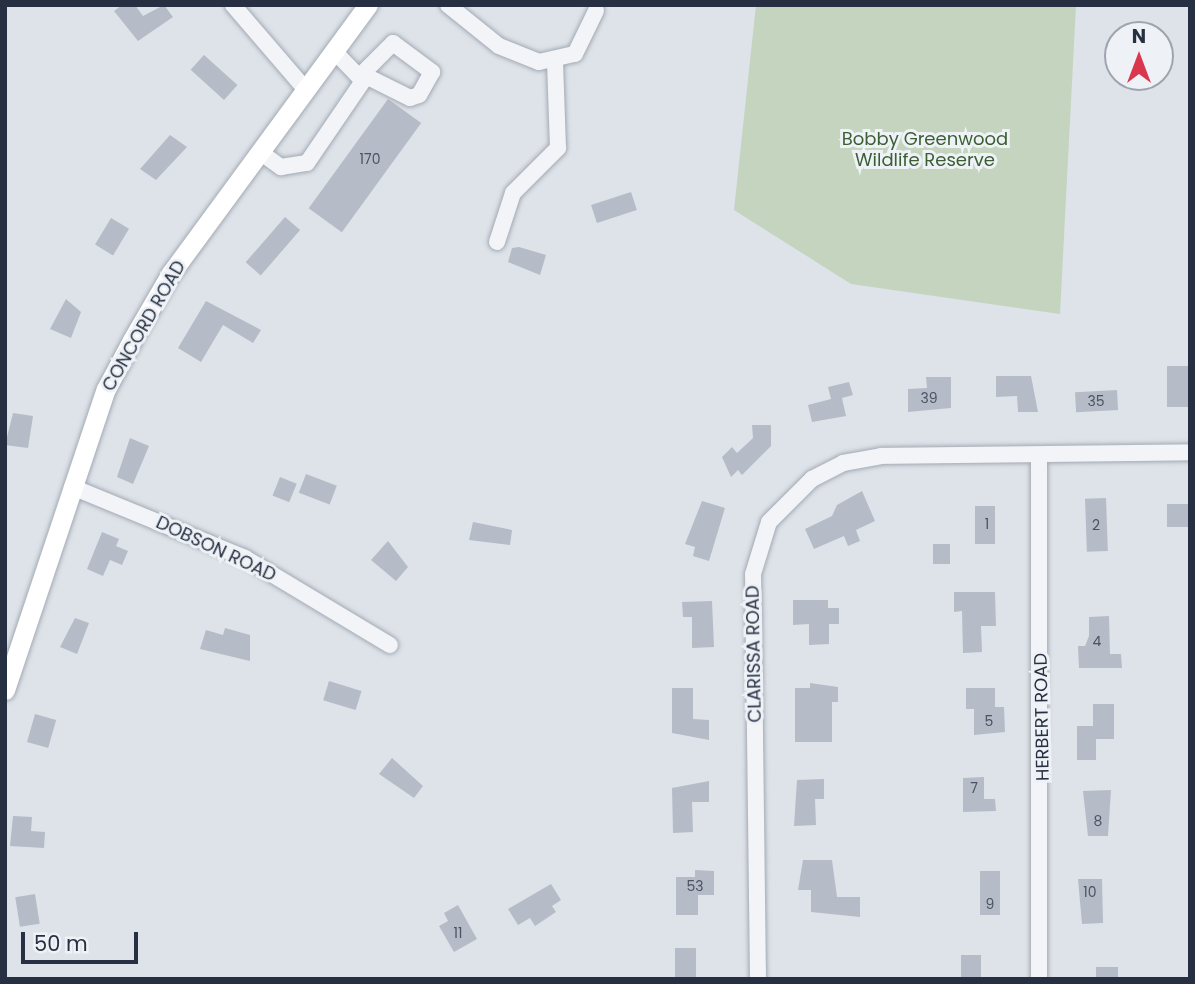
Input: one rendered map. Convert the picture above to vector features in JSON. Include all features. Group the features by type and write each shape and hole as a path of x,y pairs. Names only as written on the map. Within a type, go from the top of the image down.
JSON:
{"main road":[{"name":"CONCORD ROAD","path":"5,690 106,389 171,273 368,5"}],"street":[{"path":"233,5 306,90"},
{"path":"449,5 512,53 555,62 575,54 596,11"},
{"path":"260,152 281,167 307,163 359,92 362,74 335,52"},
{"path":"497,242 513,193 558,148 555,62"},
{"name":"CLARISSA ROAD","path":"758,979 753,574 769,522 812,479 843,463 881,456 1190,452"},
{"name":"HERBERT ROAD","path":"1039,455 1040,979"},
{"name":"DOBSON ROAD","path":"72,487 245,558 390,645"}],"green space":[{"name":"Bobby Greenwood Wildlife Reserve","path":"756,5 1076,5 1060,314 851,284 734,210"}],"building":[{"path":"122,5 135,5 143,16 164,5 173,17 138,41 114,11"},
{"path":"204,55 237,85 224,100 191,70"},
{"path":"388,99 421,123 342,232 309,208"},
{"path":"170,135 187,147 156,180 140,169"},
{"path":"631,192 637,210 597,223 591,205"},
{"path":"285,217 300,230 261,275 246,262"},
{"path":"111,218 129,229 113,255 95,245"},
{"path":"519,247 546,255 540,275 508,262 512,248"},
{"path":"66,299 81,312 71,338 50,329"},
{"path":"206,301 261,330 253,343 223,325 201,362 178,348"},
{"path":"1167,366 1188,366 1188,407 1167,407"},
{"path":"996,376 1031,376 1038,412 1018,412 1017,396 996,397"},
{"path":"926,377 951,377 951,408 908,412 908,389 927,388"},
{"path":"849,382 853,395 842,398 846,416 812,422 808,405 831,399 828,387"},
{"path":"1117,390 1118,410 1076,412 1075,392"},
{"path":"13,413 33,416 28,448 5,445"},
{"path":"752,425 771,425 771,446 742,475 738,470 731,477 722,457 732,447 737,453 753,438"},
{"path":"130,438 149,446 133,484 117,477"},
{"path":"306,474 337,486 330,504 299,493"},
{"path":"280,477 297,484 289,502 273,496"},
{"path":"862,491 875,521 856,530 860,541 848,546 844,536 814,549 805,529 832,516 837,505"},
{"path":"1106,498 1108,551 1087,552 1085,499"},
{"path":"702,501 725,508 709,561 693,556 695,547 685,544"},
{"path":"1167,504 1190,504 1190,527 1167,527"},
{"path":"975,506 995,506 995,544 975,544"},
{"path":"473,522 512,530 510,545 469,540"},
{"path":"102,532 119,539 116,546 128,551 122,565 110,560 103,576 87,569"},
{"path":"388,541 408,567 396,581 371,560"},
{"path":"933,544 950,544 950,564 933,564"},
{"path":"954,592 995,592 996,626 981,626 982,652 963,653 962,611 954,612"},
{"path":"793,600 828,600 828,608 839,608 839,624 829,624 829,644 809,645 809,624 793,625"},
{"path":"712,601 714,647 692,648 692,617 683,617 682,602"},
{"path":"1109,616 1110,654 1121,654 1122,668 1079,668 1078,646 1085,646 1089,636 1089,617"},
{"path":"75,618 89,623 77,654 60,647"},
{"path":"225,628 250,635 250,661 200,649 206,630 223,635"},
{"path":"329,681 362,691 356,710 323,700"},
{"path":"810,683 838,687 838,702 832,702 832,742 795,742 795,688 810,688"},
{"path":"672,688 693,688 693,719 709,720 709,740 672,733"},
{"path":"966,688 995,688 995,707 1004,707 1005,732 974,735 974,709 966,709"},
{"path":"1093,704 1114,704 1114,739 1096,739 1096,760 1077,760 1077,726 1093,726"},
{"path":"35,714 56,720 48,748 27,742"},
{"path":"392,758 423,786 414,798 379,774"},
{"path":"984,777 984,799 995,799 996,811 963,812 963,778"},
{"path":"824,779 824,799 815,799 816,825 794,826 797,780"},
{"path":"709,781 709,802 692,802 693,832 673,833 672,788"},
{"path":"1111,790 1108,836 1088,836 1083,791"},
{"path":"13,816 32,817 31,831 45,832 44,848 10,846"},
{"path":"803,860 832,860 837,897 860,897 860,917 811,912 811,890 798,890"},
{"path":"695,870 714,871 714,895 698,895 698,915 676,915 676,877 695,877"},
{"path":"980,871 1000,871 1000,915 980,915"},
{"path":"1078,879 1102,879 1103,923 1082,924"},
{"path":"551,884 561,900 552,906 556,912 535,926 530,918 518,925 508,909"},
{"path":"35,894 40,924 20,927 15,897"},
{"path":"458,905 477,939 454,952 439,926 448,921 444,913"},
{"path":"675,948 696,948 696,979 675,979"},
{"path":"961,955 981,955 981,979 961,979"},
{"path":"1096,967 1118,967 1118,979 1096,979"}]}
